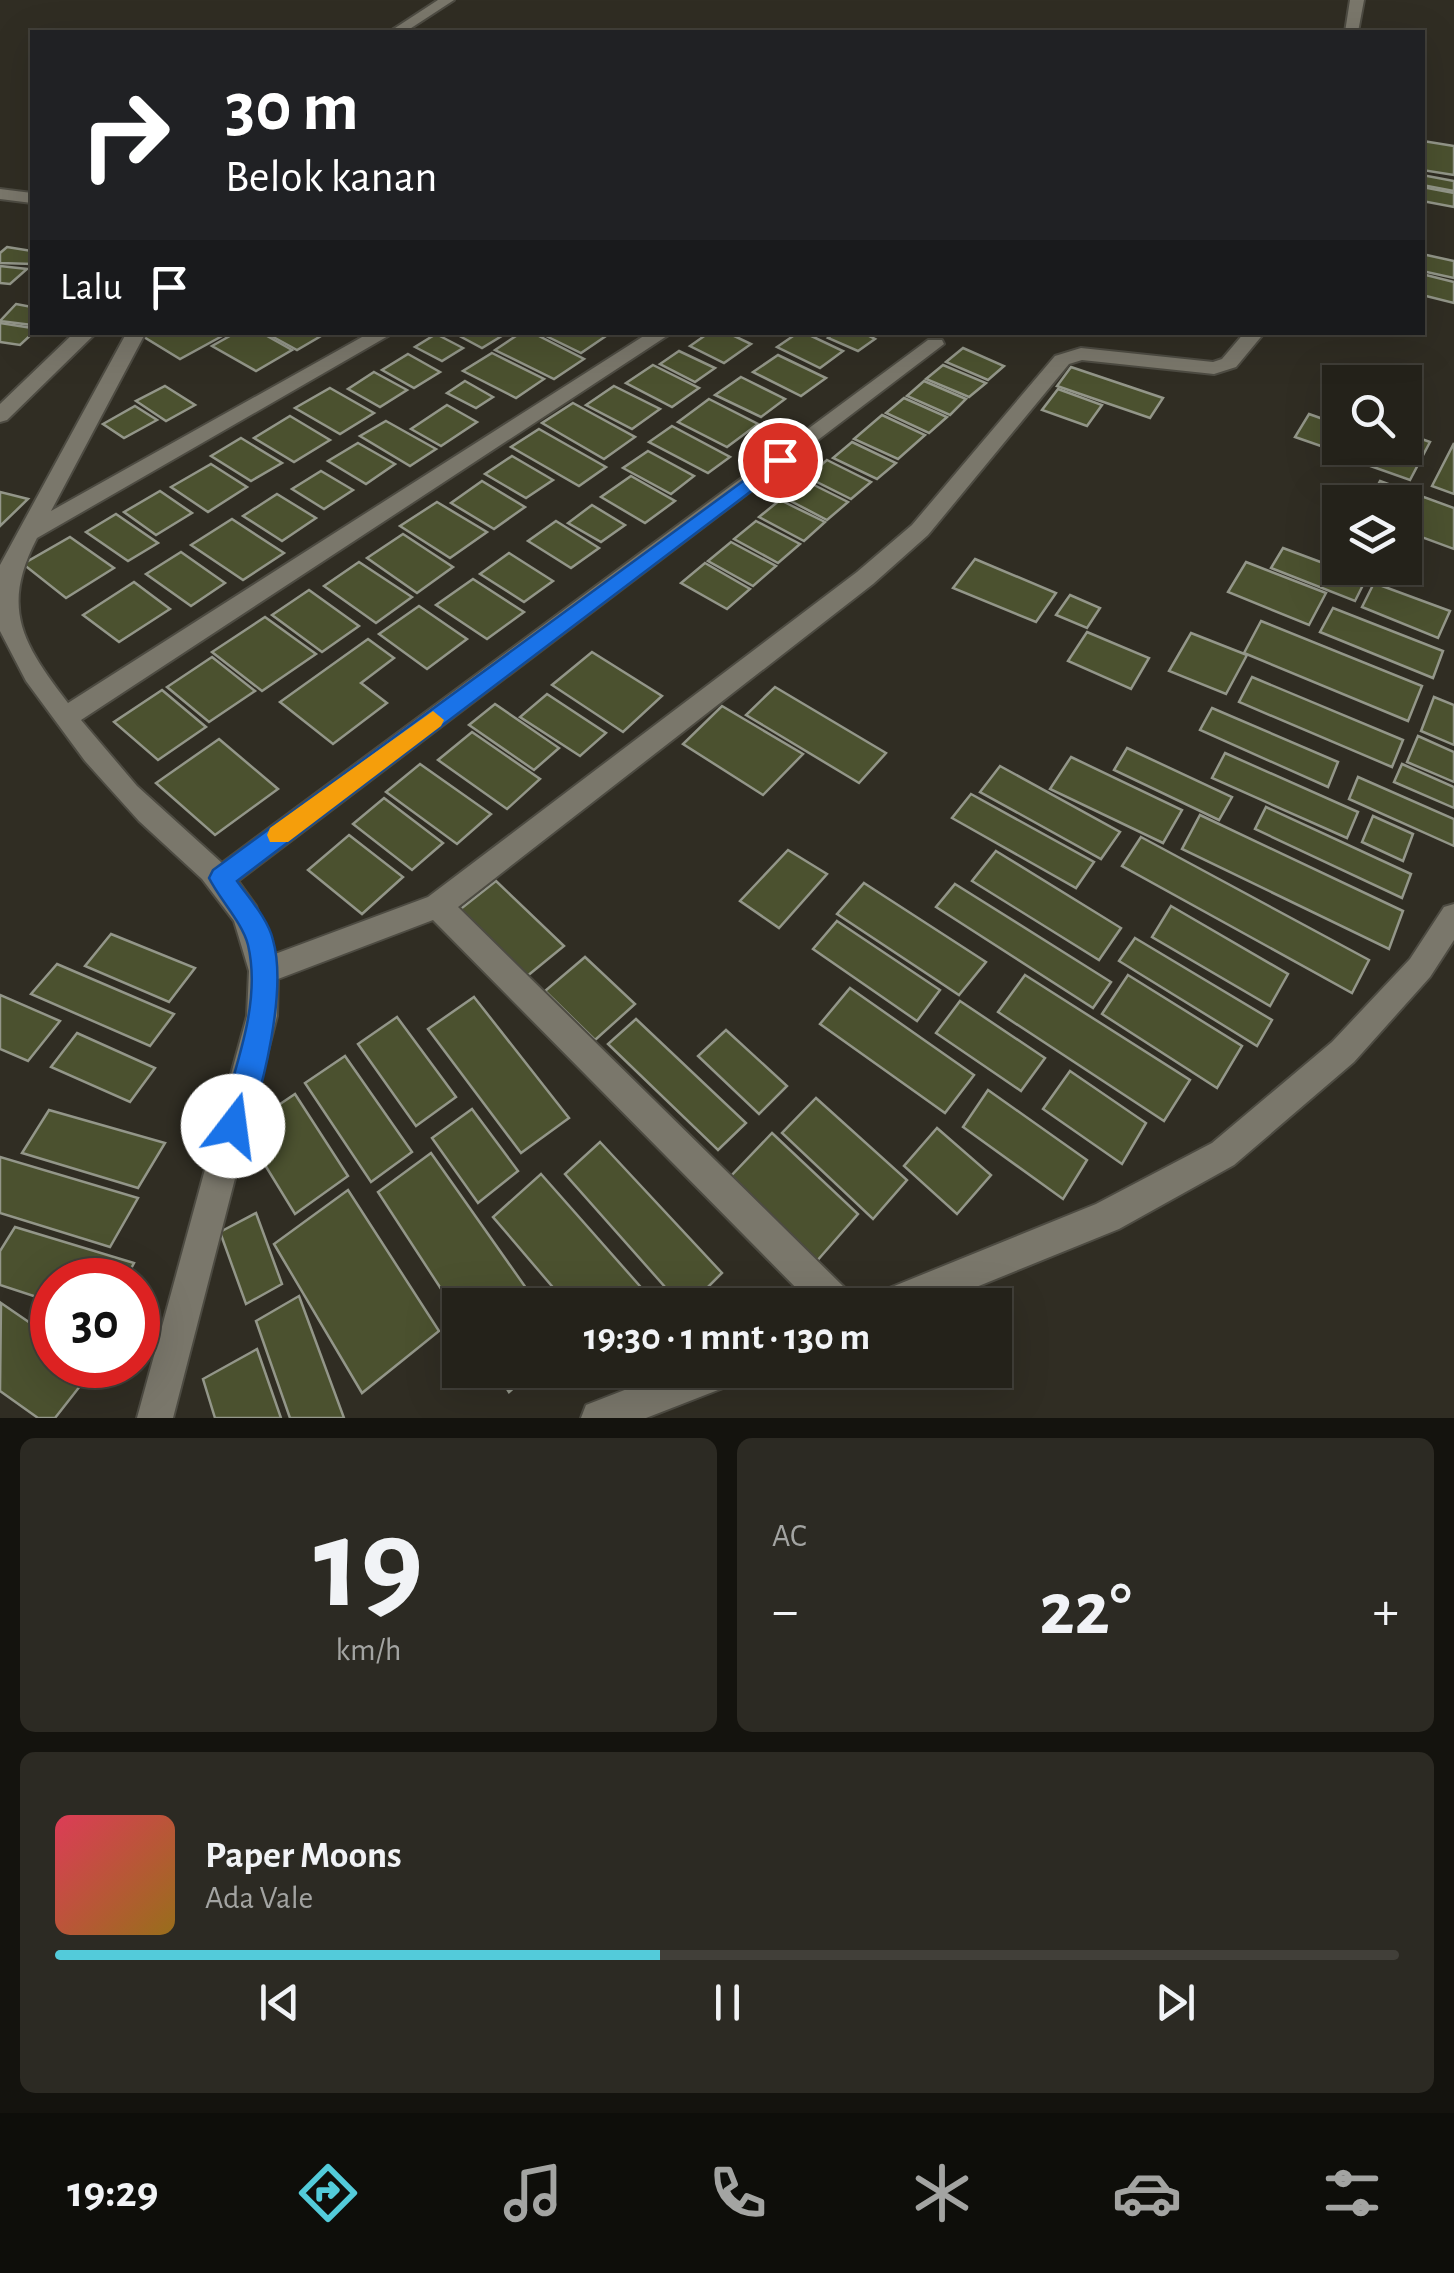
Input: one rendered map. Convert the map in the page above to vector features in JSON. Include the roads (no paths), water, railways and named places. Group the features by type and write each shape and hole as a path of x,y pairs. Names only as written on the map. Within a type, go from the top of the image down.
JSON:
{"street":[{"path":"399,30 447,0"},
{"path":"1352,30 1357,0"},
{"path":"0,194 30,198"},
{"path":"0,416 84,335"},
{"path":"135,335 8,571 2,602 22,656 66,717 129,794 222,878 260,939 264,971 262,1016 155,1418"},
{"path":"29,533 381,335"},
{"path":"66,717 659,335"},
{"path":"264,971 438,906 879,566 920,530 1062,360 1081,354 1207,369 1229,363 1253,335"},
{"path":"222,878 936,344"},
{"path":"438,906 821,1288"},
{"path":"931,1288 1107,1217 1223,1154 1344,1052 1420,968 1454,916"},
{"path":"599,1418 676,1388"}]}
